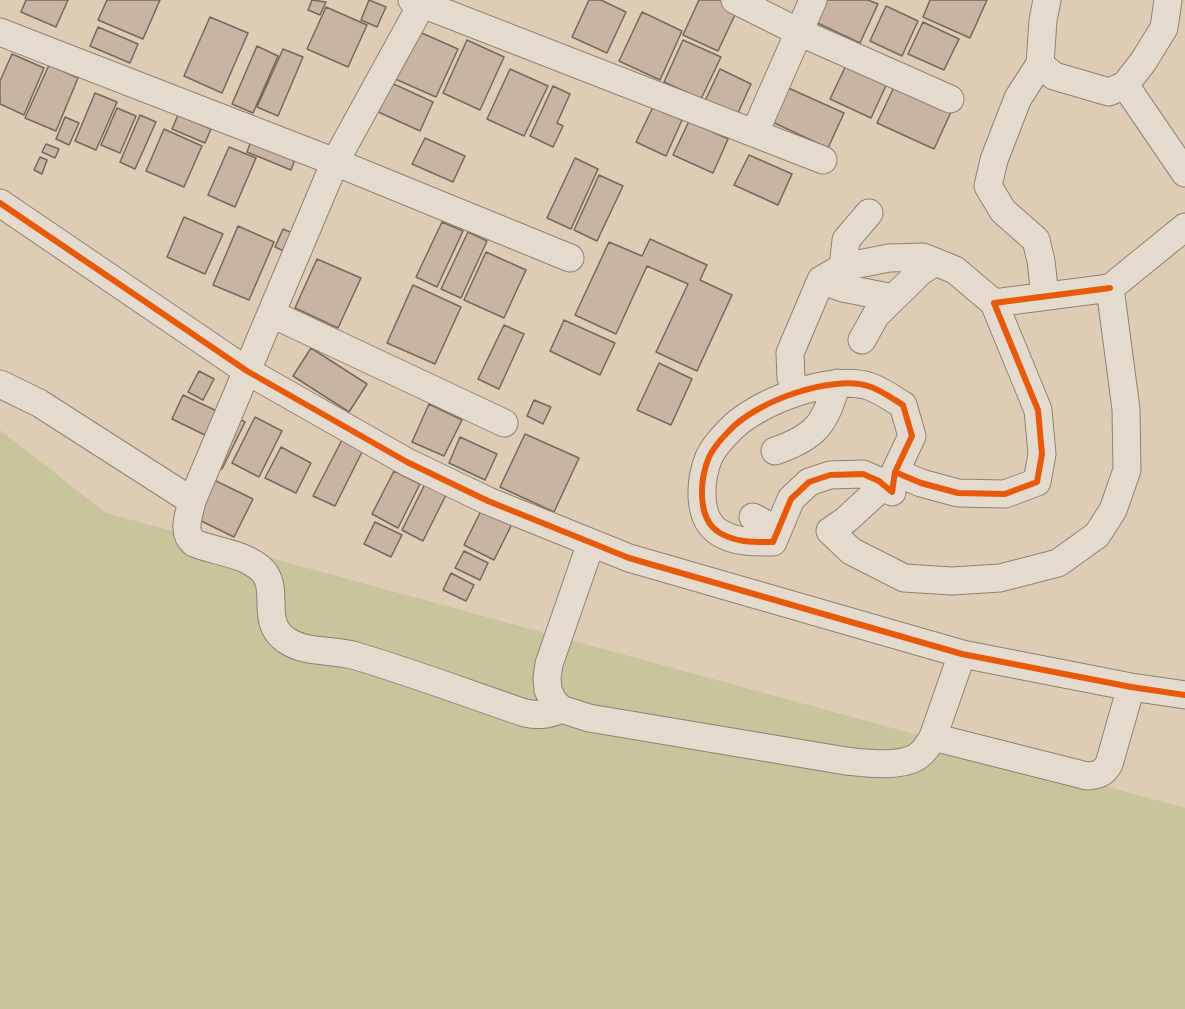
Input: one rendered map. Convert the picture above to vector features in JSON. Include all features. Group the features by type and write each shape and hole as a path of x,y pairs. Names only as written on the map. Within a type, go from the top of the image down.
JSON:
{"street":[{"path":"735,0 799,32 950,99"},
{"path":"755,132 813,0"},
{"path":"1045,296 1036,240 1003,211 988,186 994,160 1018,98 1040,64 1047,0"},
{"path":"1040,64 1054,76 1109,92 1125,84 1143,62 1164,28 1168,0"},
{"path":"561,709 551,714 537,716 354,655 303,648 286,640 275,631 269,582 263,571 252,562 201,546 189,539 186,525 192,501 335,162 419,1 823,160"},
{"path":"0,32 335,162 570,258"},
{"path":"1125,84 1185,173"},
{"path":"0,203 247,371 407,462 488,501 629,558 962,654 1131,687 1185,695"},
{"path":"797,392 791,378 790,353 832,274 846,240 869,213"},
{"path":"994,303 1110,288 1185,227"},
{"path":"832,274 889,258 923,257 956,270 994,303 1038,410 1042,454 1037,482 1005,494 958,494 882,474 830,475 809,482 790,499 773,542 744,542 718,532 705,515 701,491 709,457 729,430 746,417 797,392 837,383 870,387 903,405 912,436 882,474 846,520 830,531 851,551 904,578 952,581 1000,578 1058,563 1097,535 1113,510 1127,470 1126,409 1110,288"},
{"path":"862,340 876,315 920,272 935,262"},
{"path":"832,274 843,288 893,298"},
{"path":"272,314 504,423"},
{"path":"775,451 794,445 811,435 832,402 837,383"},
{"path":"0,384 39,403 192,501"},
{"path":"753,517 777,530"},
{"path":"591,543 549,664 548,690 553,701 561,709 589,718 846,761 882,764 913,759 926,749 933,737 962,654"},
{"path":"933,737 1087,776 1098,776 1109,764 1131,687"}],"shaded area":[{"path":"0,430 106,513 1185,808 1185,1009 0,1009"}],"building":[{"path":"26,0 68,0 56,27 21,12"},
{"path":"107,0 160,0 143,39 98,20"},
{"path":"312,0 326,2 320,15 308,10"},
{"path":"369,0 386,7 377,27 361,20"},
{"path":"589,0 601,0 626,12 607,53 572,37"},
{"path":"699,0 726,0 739,6 718,51 683,35"},
{"path":"821,0 868,0 878,4 860,43 811,20"},
{"path":"930,0 987,0 970,38 923,17"},
{"path":"886,6 918,21 902,56 870,41"},
{"path":"326,7 367,25 348,67 307,49"},
{"path":"642,12 682,31 660,80 619,61"},
{"path":"210,17 248,33 222,93 184,76"},
{"path":"923,22 959,39 944,70 908,54"},
{"path":"98,27 138,44 130,63 90,46"},
{"path":"415,30 458,49 436,97 393,78"},
{"path":"467,40 504,57 480,110 443,93"},
{"path":"683,40 721,57 701,99 664,82"},
{"path":"257,46 278,56 253,113 232,104"},
{"path":"283,49 303,57 278,116 257,107"},
{"path":"12,54 44,68 24,115 0,104 0,81"},
{"path":"849,59 890,77 871,118 830,99"},
{"path":"49,65 78,78 56,131 25,118"},
{"path":"510,69 548,86 524,136 487,119"},
{"path":"720,69 751,84 737,115 705,101"},
{"path":"387,81 433,102 420,131 374,110"},
{"path":"895,85 952,110 934,149 877,123"},
{"path":"553,86 570,94 557,123 563,126 553,147 530,136"},
{"path":"784,86 844,113 828,148 768,120"},
{"path":"95,93 117,102 96,150 75,141"},
{"path":"653,107 682,120 666,156 636,142"},
{"path":"117,108 136,116 120,153 101,145"},
{"path":"140,115 156,122 135,169 120,162"},
{"path":"178,115 211,129 205,143 172,129"},
{"path":"65,117 79,123 69,145 56,139"},
{"path":"689,121 728,139 713,173 673,155"},
{"path":"164,129 202,146 184,187 146,171"},
{"path":"252,138 296,157 291,170 247,152"},
{"path":"425,138 465,156 453,182 412,164"},
{"path":"46,144 59,149 55,158 42,152"},
{"path":"229,147 256,158 235,207 208,195"},
{"path":"749,155 792,174 778,205 734,185"},
{"path":"40,157 47,160 42,174 34,170"},
{"path":"575,158 598,169 571,229 547,218"},
{"path":"599,175 623,186 597,241 574,230"},
{"path":"184,217 223,234 205,274 167,257"},
{"path":"442,222 463,231 437,287 416,277"},
{"path":"238,226 274,242 249,300 213,285"},
{"path":"283,229 295,234 286,252 275,247"},
{"path":"468,232 487,241 461,298 441,289"},
{"path":"650,239 707,265 700,280 732,295 697,371 656,352 688,284 647,266 616,334 575,315 609,242 642,256"},
{"path":"486,252 526,270 504,318 464,300"},
{"path":"317,259 361,278 338,328 295,308"},
{"path":"413,285 461,307 435,364 387,343"},
{"path":"564,320 615,343 600,375 550,351"},
{"path":"504,325 524,334 499,389 478,379"},
{"path":"311,348 367,384 349,412 293,376"},
{"path":"659,363 692,379 671,425 637,410"},
{"path":"199,371 214,379 203,400 188,392"},
{"path":"183,395 221,413 209,437 172,419"},
{"path":"534,400 551,407 543,424 527,416"},
{"path":"429,404 462,420 444,456 412,442"},
{"path":"234,416 245,422 222,469 210,463"},
{"path":"255,417 282,431 259,477 232,463"},
{"path":"525,434 579,458 554,512 500,487"},
{"path":"344,436 365,446 335,506 313,496"},
{"path":"460,437 497,454 485,480 449,463"},
{"path":"281,447 311,463 296,493 265,478"},
{"path":"394,471 420,484 398,528 372,514"},
{"path":"214,480 253,499 234,537 195,518"},
{"path":"425,484 446,495 423,541 402,530"},
{"path":"482,509 512,524 494,560 464,545"},
{"path":"375,522 402,535 391,557 364,544"},
{"path":"464,551 488,563 480,580 455,568"},
{"path":"451,573 474,585 466,601 443,590"}],"cycle path":[{"path":"0,203 247,371 407,462 488,501 629,558 962,654 1131,687 1185,695"},
{"path":"895,472 892,492 879,481 863,474 830,475 809,482 791,499 773,542 733,539 720,533 712,527 707,518 702,498 702,487 709,457 720,440 740,421 756,410 795,393 836,384 871,387 903,405 912,436 895,472 921,483 958,493 1005,494 1037,482 1042,454 1038,410 994,303 1110,288"}]}
